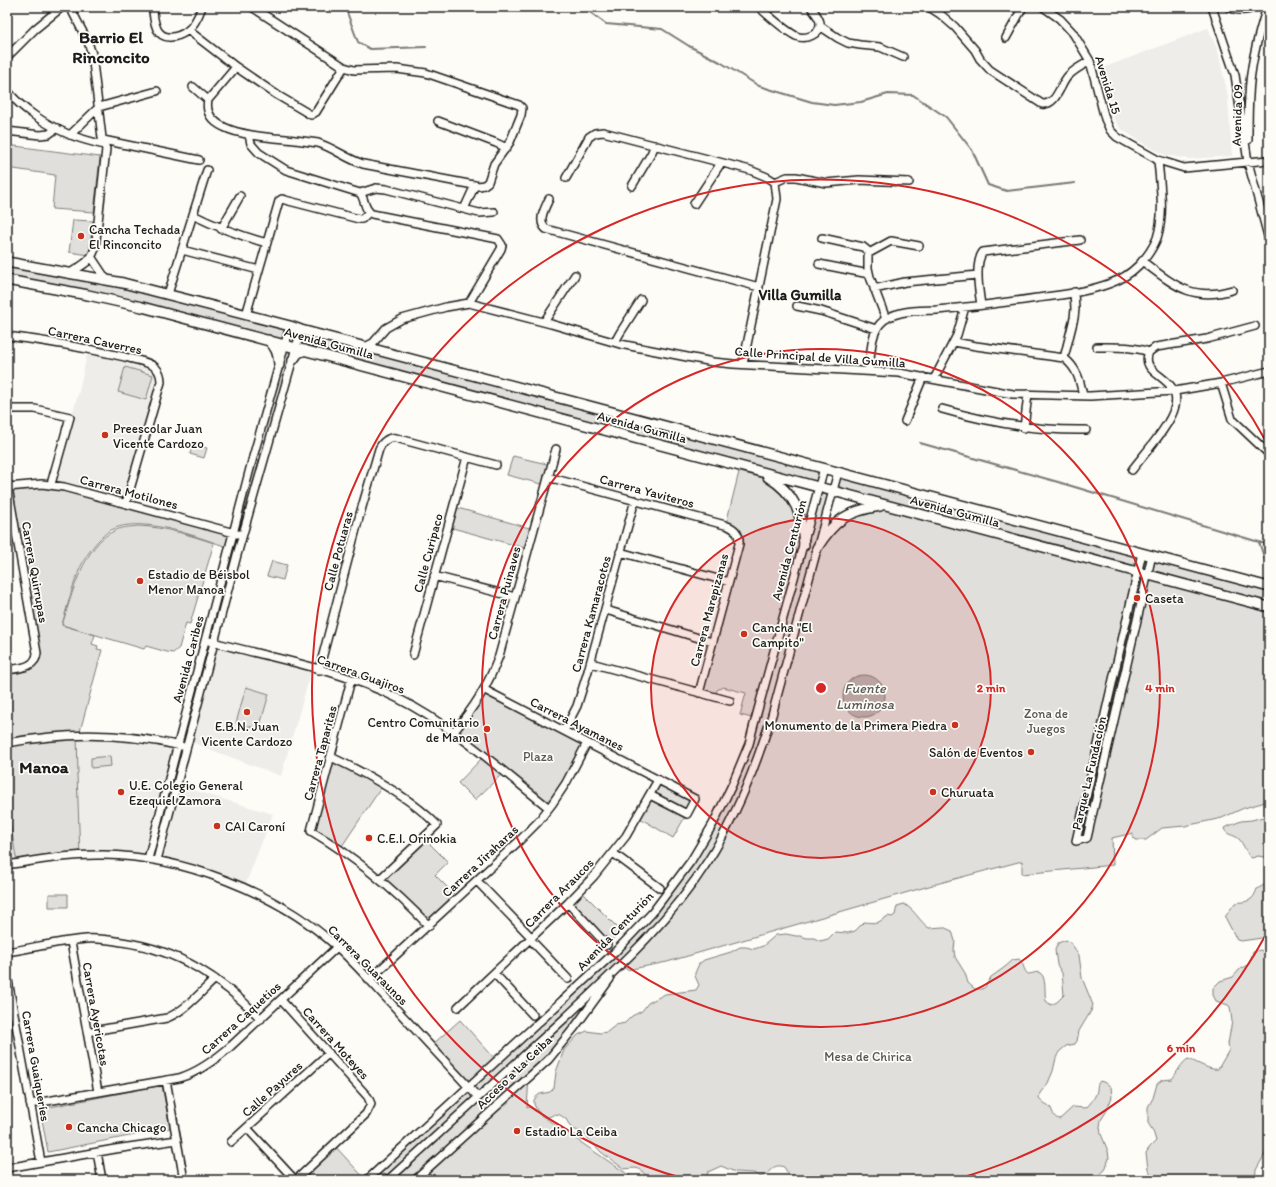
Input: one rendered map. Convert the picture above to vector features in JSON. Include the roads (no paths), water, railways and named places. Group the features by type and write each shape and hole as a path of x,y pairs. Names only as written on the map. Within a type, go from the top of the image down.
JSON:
{"main road":[{"name":"Avenida Gumilla","path":"7,262 106,279 168,294 1269,587"},
{"name":"Avenida Gumilla","path":"7,280 142,307 301,348 832,492 1269,607"},
{"path":"268,340 277,350 279,365"},
{"path":"293,360 301,348"},
{"path":"760,472 783,488 796,504 802,525 804,545"},
{"path":"817,548 828,531 844,516 857,511 885,506"}],"street":[{"path":"7,56 35,29 62,7"},
{"path":"70,7 88,42 92,54 106,149 95,249 92,258 70,273"},
{"path":"153,7 154,18 159,32 164,37 169,38 188,30 200,14 202,7"},
{"path":"193,87 208,100 209,111 216,122 237,133 318,143 328,146 350,159 363,164 475,185 482,186 489,180 494,164 507,148 522,115 522,108 519,105 426,73 397,70 354,70 344,67 252,7"},
{"path":"759,7 798,37 804,38 811,36 818,31 820,26 819,19 811,7"},
{"path":"929,7 955,27 990,70 1042,104 1050,103 1067,77 1090,61"},
{"path":"1006,38 1023,7"},
{"name":"Avenida 15","path":"1043,7 1060,19 1073,33 1090,61 1104,119 1110,130 1117,137 1158,160 1184,168 1269,160"},
{"name":"Avenida 09","path":"1212,7 1235,75 1248,162"},
{"path":"1228,7 1235,10 1244,11 1255,7"},
{"name":"Avenida 09","path":"1248,162 1249,96 1251,75 1267,7"},
{"path":"820,26 848,43 880,47 903,57"},
{"path":"188,30 236,67 277,95 311,115 316,112 344,67"},
{"path":"208,100 236,67"},
{"path":"7,90 12,98 25,109 70,135 104,143 198,160"},
{"path":"70,135 99,107 157,92"},
{"path":"438,121 507,148"},
{"path":"7,131 40,135 49,134 56,128"},
{"path":"566,178 590,137 595,133 603,132 761,174 767,176 775,182 777,199 743,364"},
{"path":"249,135 251,144 259,153 286,170 360,193 376,188 386,189 479,213 494,212"},
{"path":"632,186 655,146"},
{"path":"869,370 876,329 881,323 891,316 1074,292 1111,283 1128,274 1151,251 1160,225 1161,206 1158,160"},
{"path":"1248,162 1269,240"},
{"path":"694,204 721,163"},
{"path":"168,294 207,170"},
{"path":"775,182 787,177 796,177 826,183 858,180 909,182"},
{"path":"464,209 475,185"},
{"path":"360,193 369,212 381,217 498,239 502,245 502,249 469,303"},
{"path":"221,228 240,196"},
{"path":"549,198 541,220 542,225 546,229 759,287"},
{"path":"246,315 278,204 282,199 359,219 362,219 369,212"},
{"path":"193,215 242,237 266,244"},
{"path":"822,238 863,248 869,253"},
{"path":"981,305 978,275 980,255 984,251 1080,240"},
{"path":"869,253 891,241 919,246"},
{"path":"182,250 259,270"},
{"path":"869,253 869,274 886,319"},
{"path":"92,258 106,279"},
{"path":"1142,261 1171,283 1194,293 1219,294 1232,290"},
{"path":"819,264 869,274"},
{"path":"544,322 575,275"},
{"path":"874,290 905,282 978,275"},
{"path":"1064,358 1074,318 1074,292"},
{"path":"615,342 641,300"},
{"name":"Calle Principal de Villa Gumilla","path":"365,347 373,343 386,328 402,319 446,307 469,303 615,342 713,362 869,370 899,373 1013,394 1083,396 1175,391 1221,383 1269,371"},
{"path":"797,306 833,315 876,329"},
{"path":"934,379 954,342 961,325 965,307"},
{"name":"Avenida Caribes","path":"148,859 205,640 290,326"},
{"path":"1132,470 1168,421 1176,405 1175,391 1166,381 1149,367 1147,361 1149,352 1156,347 1207,339 1255,326"},
{"path":"301,330 301,348"},
{"path":"381,334 379,343 387,353"},
{"name":"Carrera Caverres","path":"7,336 96,350 148,363 157,368 161,376 161,382 126,503"},
{"path":"954,342 1064,358 1072,365 1077,373 1083,396"},
{"path":"1097,347 1133,348 1149,352"},
{"name":"Avenida Caribes","path":"157,860 243,535 293,360"},
{"path":"905,421 923,377"},
{"path":"1221,383 1232,419 1269,454"},
{"path":"1024,428 1028,394"},
{"path":"7,409 36,409 70,417 51,484"},
{"path":"942,409 984,420 1024,428 1062,431 1086,430"},
{"name":"Calle Potuaras","path":"319,670 381,445 386,440 396,438 467,457"},
{"name":"Carrera Puinaves","path":"454,733 478,702 499,656 556,449"},
{"path":"467,457 496,465"},
{"name":"Calle Curipaco","path":"413,655 467,457"},
{"name":"Avenida Centurión","path":"367,1180 637,930 664,898 700,846 721,809 749,744 824,468"},
{"name":"Avenida Centurión","path":"388,1180 617,969 650,936 674,908 708,861 735,814 751,778 772,715 838,472"},
{"name":"Carrera Yaviteros","path":"548,477 725,525 731,527 738,533"},
{"name":"Carrera Motilones","path":"7,487 51,484 243,535"},
{"name":"Carrera Quirrupas","path":"7,487 36,653 35,660 30,665 7,670"},
{"name":"Carrera Kamaracotos","path":"564,731 577,706 591,663 635,500"},
{"name":"Carrera Marepizanas","path":"699,692 739,544 740,539 738,533"},
{"path":"620,552 729,582"},
{"name":"Parque La Fundación","path":"1142,553 1076,841 1087,838 1152,555"},
{"path":"434,576 515,597"},
{"path":"606,610 712,642"},
{"name":"Carrera Guajiros","path":"205,640 351,680 385,693 408,704 454,733 549,808"},
{"path":"591,663 730,701"},
{"name":"Carrera Taparitas","path":"351,680 311,831 350,856 380,879"},
{"name":"Carrera Ayamanes","path":"484,690 695,799 687,814 650,795"},
{"path":"7,743 45,736 106,734 152,740 186,747"},
{"name":"Carrera Jiraharas","path":"370,980 528,833 549,808 566,783 587,744"},
{"path":"331,757 364,773 391,790 419,809 436,825 380,879 429,926"},
{"name":"Carrera Araucos","path":"458,1007 568,903 594,876 613,854 636,819 658,780"},
{"path":"613,854 660,888"},
{"name":"Carrera Guaraunos","path":"7,865 44,859 102,855 148,859 157,860 207,874 249,890 292,914 316,930 337,947 370,980 478,1097"},
{"path":"477,880 568,979"},
{"path":"568,903 607,945"},
{"path":"7,952 86,939 103,939 147,946 189,962 215,979 261,1019"},
{"name":"Carrera Ayericotas","path":"71,942 98,1092"},
{"name":"Carrera Caquetios","path":"30,1104 166,1080 186,1075 213,1061 231,1046 337,947"},
{"name":"Acceso a La Ceiba","path":"414,1180 548,1060 589,1009 617,969"},
{"path":"494,973 533,1015"},
{"name":"Carrera Guaiqueríes","path":"7,975 41,1162"},
{"path":"87,1032 167,1018 187,1005 215,979"},
{"name":"Carrera Moteyes","path":"281,1000 368,1097 371,1104 366,1114 296,1180"},
{"path":"7,1022 15,1020"},
{"name":"Calle Payures","path":"231,1142 329,1053"},
{"path":"166,1080 184,1180"},
{"path":"247,1128 296,1180"},
{"path":"7,1168 177,1140"},
{"path":"97,1152 102,1180"}],"water":[{"name":"Fuente Luminosa","path":"860,675 868,675 876,678 882,684 885,696 882,708 876,714 868,717 860,717 852,714 846,708 843,700 843,692 846,684 852,678"}],"waterway":[{"path":"345,7 358,42 370,49 426,47"},
{"path":"583,7 606,24 662,29 759,86 812,102 834,105 861,102 888,94 913,95 946,117 972,150 988,185 1007,191 1075,183"},
{"path":"920,443 1058,482 1269,545"},
{"path":"1259,542 1266,563"}],"place":[{"name":"Cancha Techada El Rinconcito","path":"81,236"},
{"name":"Preescolar Juan Vicente Cardozo","path":"105,435"},
{"name":"Estadio de Béisbol Menor Manoa","path":"140,581"},
{"name":"Caseta","path":"1137,598"},
{"name":"Cancha \"El Campito\"","path":"744,634"},
{"name":"E.B.N. Juan Vicente Cardozo","path":"247,712"},
{"name":"Monumento de la Primera Piedra","path":"955,725"},
{"name":"Centro Comunitario de Manoa","path":"487,729"},
{"name":"Salón de Eventos","path":"1031,752"},
{"name":"U.E. Colegio General Ezequiel Zamora","path":"121,792"},
{"name":"Churuata","path":"933,792"},
{"name":"CAI Caroní","path":"217,826"},
{"name":"C.E.I. Orinokia","path":"369,838"},
{"name":"Cancha Chicago","path":"69,1127"},
{"name":"Estadio La Ceiba","path":"517,1131"}],"district":[{"name":"Barrio El Rinconcito","path":"111,47"},
{"name":"Villa Gumilla","path":"800,295"},
{"name":"Manoa","path":"44,767"}],"park label":[{"name":"Zona de Juegos","path":"1046,720"},
{"name":"Plaza","path":"538,756"},
{"name":"Mesa de Chirica","path":"868,1056"}]}
